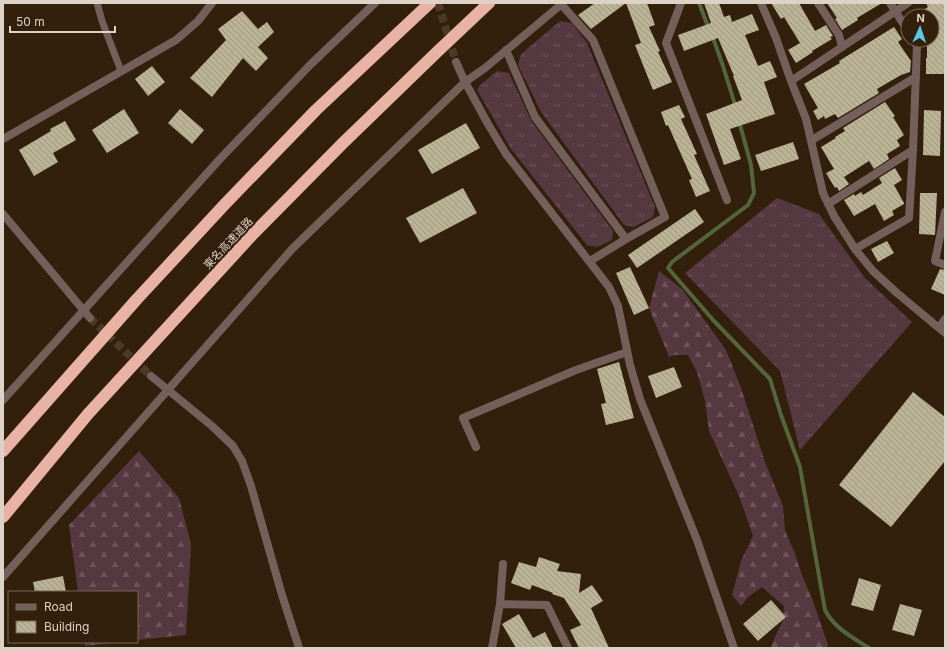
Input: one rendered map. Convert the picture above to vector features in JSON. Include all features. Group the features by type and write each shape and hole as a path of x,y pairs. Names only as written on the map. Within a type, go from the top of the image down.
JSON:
{"highway":[{"path":"3,451 136,299 225,204 322,105 430,3"},
{"name":"東名高速道路","path":"3,517 88,414 253,234 343,143 489,3"}],"street":[{"path":"3,139 176,40 198,21 212,3"},
{"path":"3,400 219,160 310,66 375,3"},
{"path":"682,3 666,43 727,200"},
{"path":"761,3 776,38 806,119 812,140 822,193 834,216 855,249 873,272 942,330 945,319"},
{"path":"818,3 839,35 842,47"},
{"path":"890,3 900,18"},
{"path":"791,81 908,3"},
{"path":"3,577 293,248 465,82 562,4 593,40 665,217 590,261"},
{"path":"855,249 909,218 917,48"},
{"path":"506,50 535,117 626,239"},
{"path":"456,62 465,82 506,154 609,287 618,306 627,352 640,400 697,540 734,648"},
{"path":"812,140 916,77"},
{"path":"828,204 913,150"},
{"path":"945,212 934,261 945,265"},
{"path":"3,214 90,318"},
{"path":"476,447 463,418 576,370 627,352"},
{"path":"151,376 212,426 233,446 242,461 299,648"},
{"path":"492,648 500,604 503,564"},
{"path":"500,604 547,605 568,648"}],"lane":[{"path":"97,3 102,21 121,71"}],"green space":[{"path":"560,21 572,23 587,43 655,207 653,217 634,227 624,225 541,112 518,65 521,54"},
{"path":"497,71 509,73 532,122 613,231 612,240 597,247 587,245 511,149 477,90 480,85"},
{"path":"777,198 819,214 865,278 912,322 800,450 780,371 685,273"},
{"path":"659,271 682,289 726,350 741,388 765,462 783,506 785,531 813,601 828,645 827,648 770,648 783,620 784,606 762,587 748,597 741,606 732,595 741,561 753,536 739,496 709,431 705,401 697,372 688,355 675,355 669,357 649,308"},
{"path":"139,451 179,498 191,544 186,635 138,640 138,591 78,591 69,525"},
{"path":"84,643 113,643 85,646"}],"building":[{"path":"595,3 626,3 591,29 578,15"},
{"path":"626,3 647,3 655,25 649,27 660,51 658,52 672,82 653,90 635,45 641,43"},
{"path":"704,3 719,3 724,17 730,15 732,22 752,14 759,30 745,35 758,66 770,61 777,77 764,82 775,114 730,129 741,159 724,165 706,114 742,100 734,76 718,38 684,51 678,35 711,23"},
{"path":"771,3 799,3 815,31 826,25 833,36 830,37 832,39 796,63 788,50 800,43 784,17 781,19"},
{"path":"827,3 882,3 857,18 858,20 842,30 835,19 837,18"},
{"path":"926,3 945,3 945,74 926,74 927,48 940,48 940,8 926,8 928,7"},
{"path":"242,11 258,29 267,22 274,32 258,47 268,58 256,71 243,58 212,97 190,78 226,40 218,29"},
{"path":"894,27 900,36 900,40 898,42 900,48 902,48 911,61 910,72 901,75 877,89 879,93 838,118 835,114 825,119 824,116 818,120 813,111 818,108 804,84 840,63 839,61"},
{"path":"152,66 165,82 148,96 135,79"},
{"path":"885,102 895,116 893,117 904,135 897,140 900,146 887,154 889,159 874,169 869,161 844,177 849,184 839,191 837,187 835,188 826,173 834,169 821,147 845,131 843,128"},
{"path":"679,105 685,117 681,119 697,154 694,155 710,191 696,197 689,180 692,179 668,125 666,126 661,112"},
{"path":"124,109 139,133 107,153 92,130"},
{"path":"180,109 204,130 192,144 168,123"},
{"path":"924,110 941,111 940,156 923,155"},
{"path":"65,121 76,140 53,153 58,162 34,176 19,150 51,131 50,129"},
{"path":"466,123 480,148 432,174 418,150"},
{"path":"793,142 799,159 761,171 755,155"},
{"path":"895,168 902,180 894,185 904,204 892,211 894,215 884,221 875,204 854,216 844,200 861,192 863,195 882,183 879,178"},
{"path":"463,188 477,213 420,243 406,218"},
{"path":"920,193 937,193 935,235 919,234"},
{"path":"695,209 704,222 637,268 628,255"},
{"path":"887,241 894,253 878,262 871,249"},
{"path":"630,267 649,308 634,315 616,273"},
{"path":"940,269 945,270 945,295 931,289"},
{"path":"619,362 634,418 606,425 601,404 606,403 597,369"},
{"path":"674,367 682,387 656,398 648,376"},
{"path":"913,392 945,417 945,461 891,527 839,485"},
{"path":"539,557 560,564 557,571 581,574 579,593 592,585 603,601 591,608 609,648 579,648 570,630 581,625 564,598 532,585 530,590 511,583 519,562 536,567"},
{"path":"63,576 66,591 35,591 33,582"},
{"path":"859,578 881,585 873,611 851,605"},
{"path":"771,600 786,617 758,641 743,624"},
{"path":"900,604 922,610 914,636 892,630"},
{"path":"519,614 533,638 545,632 553,648 516,648 502,624"}],"waterway":[{"path":"699,3 709,29"},
{"path":"712,35 736,108"},
{"path":"739,121 751,165 754,193 748,205 672,262 668,268 714,321 770,379 781,415 800,467 825,610 838,627 869,648"}],"tunnel":[{"path":"438,3 456,62"},
{"path":"90,318 151,376"}]}
